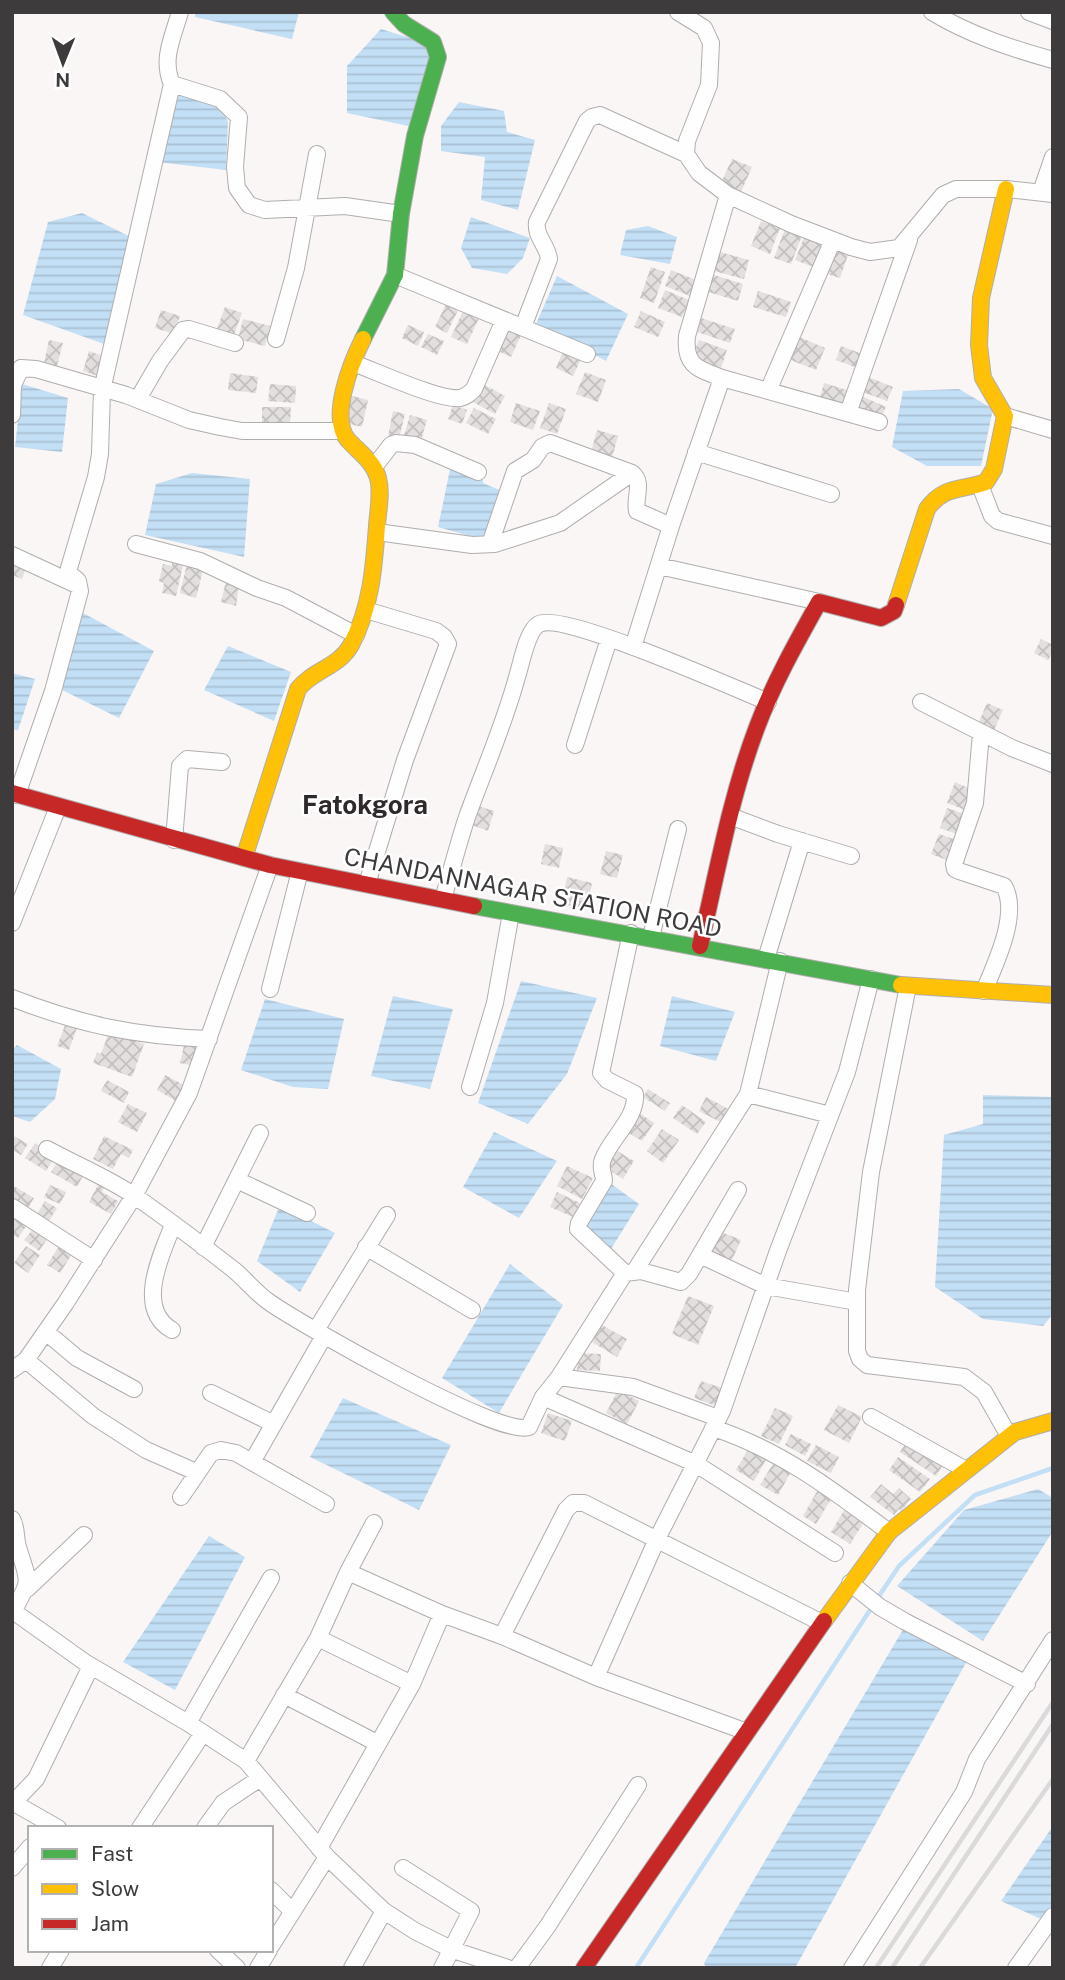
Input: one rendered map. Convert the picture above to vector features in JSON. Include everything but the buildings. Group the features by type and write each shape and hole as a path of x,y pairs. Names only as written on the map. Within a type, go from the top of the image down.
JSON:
{"street":[{"path":"15,794 53,691 80,592 78,581 69,573 69,568 98,466 102,390 172,84 166,71 167,55 180,12"},
{"path":"244,858 298,689 305,680 340,660 356,635 366,610 373,573 380,492 378,477 374,467 341,431 339,414 354,362 395,275 401,214 415,136 433,80 439,50 431,40 396,19 393,12"},
{"path":"932,12 998,44 1053,60"},
{"path":"1029,12 1053,22"},
{"path":"686,14 705,28 711,43 709,85 687,141 686,154"},
{"path":"172,84 220,99 239,117 234,167 237,188 248,205 265,210 345,206 401,214"},
{"path":"523,327 549,259 548,250 537,236 537,222 587,121 592,117 600,115 686,154 699,173 728,195 833,240 870,252 899,248 943,195 956,189 1006,189 1047,193 1053,157"},
{"path":"276,339 296,268 317,154"},
{"path":"659,566 881,618 894,611 933,498 944,490 980,485 986,482 994,469 1005,416 983,378 979,345 981,298 1006,189"},
{"path":"728,195 687,336 686,350 689,361 700,370 722,378 879,422"},
{"path":"848,413 910,237"},
{"path":"768,391 833,240"},
{"path":"395,275 587,354"},
{"path":"354,362 425,390 459,398 467,396 474,389 504,320"},
{"path":"138,399 160,361 183,330 189,329 235,343"},
{"path":"12,415 14,379 22,368 36,369 138,399 189,419 242,431 341,431"},
{"path":"633,647 722,378"},
{"path":"1005,416 1053,430"},
{"path":"374,467 391,445 405,443 478,471"},
{"path":"490,544 515,471 533,460 546,444 559,445 632,473 639,484 635,505 637,511 671,526"},
{"path":"696,452 831,494"},
{"path":"377,532 472,545 490,544 560,523 632,473"},
{"path":"980,485 992,516 998,521 1053,536"},
{"path":"136,544 200,561 257,588 286,598 356,635"},
{"path":"12,555 79,586"},
{"path":"700,946 730,816 757,727 793,648 819,602"},
{"path":"366,610 436,631 448,644 405,760 367,884"},
{"path":"443,899 467,819 510,704 527,642 533,628 539,624 551,621 561,623 633,647 768,702"},
{"path":"575,745 609,639"},
{"path":"920,702 981,733 1053,764"},
{"path":"981,733 975,803 954,864 959,871 1004,886 1008,893 1005,934 984,990"},
{"path":"174,840 180,766 187,759 222,762"},
{"name":"CHANDANNAGAR STATION ROAD","path":"15,794 270,865 443,899 908,986 1053,995"},
{"path":"12,923 58,807"},
{"path":"730,816 851,856"},
{"path":"651,937 678,829"},
{"path":"47,1149 134,1196 237,1272 270,1302 320,1333 412,1383 517,1430 529,1427 543,1396 559,1377 748,1094 773,960 802,841"},
{"path":"12,1370 26,1360 94,1260 134,1196 189,1093 270,865"},
{"path":"270,989 300,871"},
{"path":"470,1087 495,1003 511,912"},
{"path":"631,933 601,1073 607,1080 635,1094 636,1099 628,1118 603,1157 601,1167 604,1181 579,1223 579,1229 629,1272 641,1271 681,1282 738,1190"},
{"path":"596,1677 657,1539 716,1423 847,1072 871,979"},
{"path":"908,986 871,1172 857,1302 857,1351 860,1359 867,1365 964,1377 985,1392 1009,1436"},
{"path":"12,998 44,1011 104,1029 164,1037 209,1039"},
{"path":"748,1094 830,1115"},
{"path":"203,1247 260,1133"},
{"path":"237,1180 307,1213"},
{"path":"12,1207 94,1260"},
{"path":"252,1462 366,1247 387,1215"},
{"path":"172,1330 156,1316 153,1286 173,1225"},
{"path":"366,1247 472,1310"},
{"path":"700,1255 766,1286 857,1302"},
{"path":"46,1332 77,1357 134,1389"},
{"path":"26,1360 93,1416 146,1450 196,1472"},
{"path":"559,1377 633,1387 716,1423 812,1476 889,1532"},
{"path":"211,1393 274,1424"},
{"path":"543,1396 696,1464 835,1553"},
{"path":"871,1417 965,1470"},
{"path":"584,1968 822,1623 889,1532 1014,1432 1053,1421"},
{"path":"181,1497 211,1453 221,1450 236,1453 326,1503"},
{"path":"502,1636 566,1510 573,1503 584,1503 822,1623"},
{"path":"12,1519 29,1578 17,1601"},
{"path":"246,1761 318,1638 374,1522"},
{"path":"17,1601 83,1535"},
{"path":"348,1572 596,1677 747,1732"},
{"path":"188,1723 271,1578"},
{"path":"850,1583 880,1607 1027,1684"},
{"path":"17,1601 91,1667 188,1723 246,1761 323,1853 384,1912 453,1950 508,1968"},
{"path":"273,1943 323,1853 377,1743 412,1684 442,1614"},
{"path":"318,1638 412,1684"},
{"path":"852,1968 964,1792 977,1759 1053,1640"},
{"path":"51,1826 13,1803 36,1779 91,1667"},
{"path":"284,1695 377,1743"},
{"path":"141,1826 203,1733"},
{"path":"206,1826 223,1803 259,1779"},
{"path":"517,1968 555,1915 638,1785"},
{"path":"12,1868 28,1849"},
{"path":"403,1868 471,1911 442,1968"},
{"path":"273,1892 292,1911"},
{"path":"352,1968 384,1912"},
{"path":"1016,1968 1053,1916"},
{"path":"50,1968 60,1952"},
{"path":"220,1952 236,1968"},
{"path":"258,1968 268,1952"}],"water":[{"path":"195,12 299,12 292,39 195,17"},
{"path":"381,29 433,45 413,127 347,113 347,66"},
{"path":"172,92 220,105 228,122 226,170 157,162"},
{"path":"459,102 504,111 507,132 535,140 518,210 481,200 485,157 441,151 441,126"},
{"path":"82,213 141,242 107,345 23,315 48,222"},
{"path":"471,217 530,238 523,258 507,274 472,268 461,248"},
{"path":"648,226 677,237 670,264 620,255 626,230"},
{"path":"557,276 628,314 606,361 536,324"},
{"path":"22,384 68,398 62,452 15,447"},
{"path":"959,389 993,409 981,466 927,466 892,447 903,391"},
{"path":"452,460 483,469 483,483 504,492 487,541 438,527"},
{"path":"192,473 250,479 244,557 145,535 156,484"},
{"path":"81,612 154,651 119,718 62,690"},
{"path":"228,646 291,672 274,721 204,690"},
{"path":"12,673 35,679 18,730 12,729"},
{"path":"521,981 597,998 567,1074 528,1124 478,1103"},
{"path":"393,996 453,1009 430,1089 371,1076"},
{"path":"672,996 735,1012 716,1061 660,1046"},
{"path":"265,999 344,1019 328,1089 293,1087 241,1070"},
{"path":"17,1045 61,1069 55,1099 30,1122 12,1116 12,1050"},
{"path":"983,1095 1053,1097 1053,1314 1043,1326 983,1319 935,1287 944,1135 983,1124"},
{"path":"494,1132 557,1161 519,1218 463,1187"},
{"path":"610,1183 639,1204 611,1249 582,1225"},
{"path":"280,1205 335,1233 300,1292 257,1261"},
{"path":"510,1264 563,1305 499,1413 442,1378"},
{"path":"343,1398 451,1445 419,1510 310,1457"},
{"path":"1038,1489 1053,1498 1053,1531 983,1641 897,1586 964,1510"},
{"path":"209,1536 245,1557 175,1690 123,1662"},
{"path":"904,1628 967,1661 795,1968 706,1968 704,1963"},
{"path":"1053,1826 1053,1906 1041,1919 1001,1901"}],"waterway":[{"path":"877,1599 899,1566 975,1495 1053,1468"},
{"path":"636,1968 872,1607"}],"railway":[{"path":"876,1968 1053,1702"},
{"path":"892,1968 1053,1724"},
{"path":"920,1968 1053,1779"}],"traffic: fast":[{"path":"363,339 395,275 401,214 415,136 438,57 433,42 404,24 393,12"},
{"path":"474,906 901,985"}],"traffic: slow":[{"path":"896,605 927,509 933,501 947,492 986,482 994,469 1005,416 983,378 979,345 981,298 1006,189"},
{"path":"244,858 298,689 346,652 358,631 367,602 374,557 379,484 373,467 348,440 341,418 344,390 363,339"},
{"path":"901,985 1053,995"},
{"path":"824,1621 889,1532 1015,1432 1053,1421"}],"traffic: jam":[{"path":"700,946 747,754 778,679 819,602 881,618 894,611 896,605"},
{"path":"12,793 270,865 474,906"},
{"path":"584,1968 824,1621"}],"district":[{"name":"Fatokgora","path":"365,804"}]}
